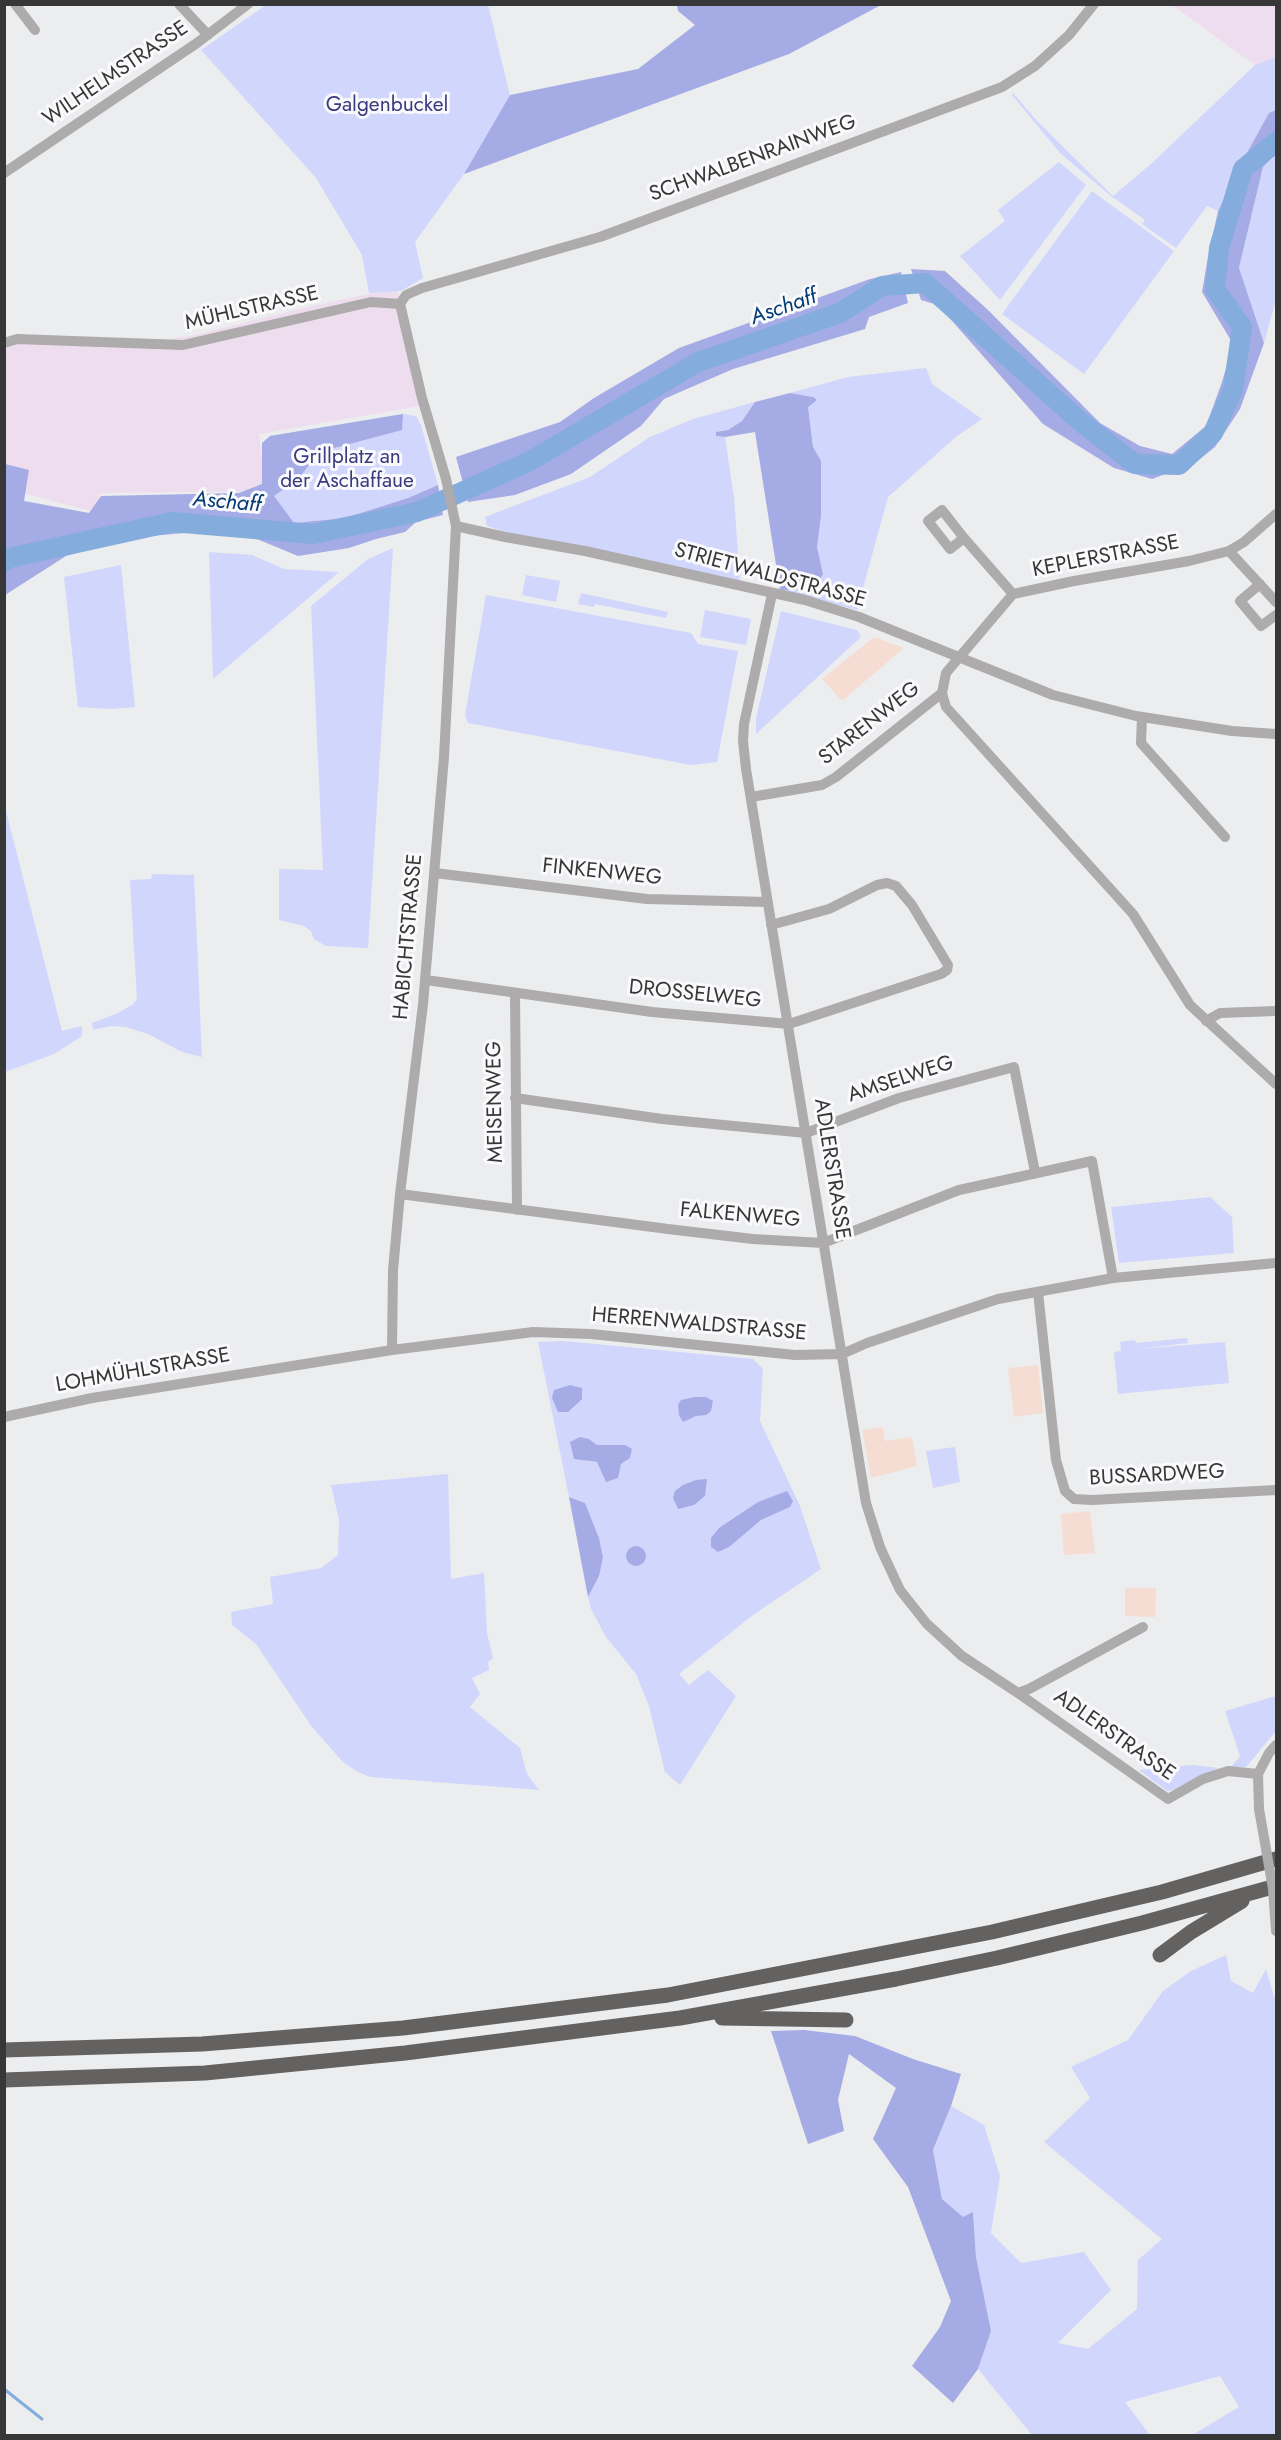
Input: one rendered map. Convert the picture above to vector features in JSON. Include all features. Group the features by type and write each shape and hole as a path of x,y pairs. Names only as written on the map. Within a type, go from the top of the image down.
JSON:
{"highway":[{"path":"4,2050 202,2044 403,2028 668,1995 992,1932 1162,1892 1276,1859"},
{"path":"4,2080 205,2073 405,2053 680,2018 885,1982 997,1958 1142,1923 1276,1886"},
{"path":"1160,1955 1191,1932 1260,1891"},
{"path":"680,2018 846,2020"}],"street":[{"path":"15,4 35,30"},
{"path":"179,4 208,35"},
{"name":"WILHELMSTRASSE","path":"4,173 208,35 248,4"},
{"name":"SCHWALBENRAINWEG","path":"400,303 406,295 422,288 600,237 1002,87 1035,66 1069,35 1094,4"},
{"name":"MÜHLSTRASSE","path":"4,343 17,339 183,345 371,302 400,303"},
{"path":"400,303 422,398 446,479 456,526"},
{"name":"KEPLERSTRASSE","path":"958,658 1013,594 1189,561 1229,551 1244,542 1276,514"},
{"name":"STRIETWALDSTRASSE","path":"456,526 805,600 859,617 1053,695 1142,717 1232,731 1276,734"},
{"name":"HABICHTSTRASSE","path":"392,1350 393,1270 426,980 435,873 444,757 456,526"},
{"path":"964,538 1013,594"},
{"path":"1229,551 1276,602"},
{"path":"1260,584 1240,601 1261,626 1276,615"},
{"name":"ADLERSTRASSE","path":"772,594 744,724 743,741 750,797 866,1503 880,1547 900,1590 927,1624 962,1656 1168,1799 1203,1779 1228,1771 1258,1774"},
{"path":"958,658 946,673 942,693 946,707 1133,914 1182,994 1206,1021 1276,1084"},
{"name":"STARENWEG","path":"750,797 822,785 836,777 942,693"},
{"path":"1142,717 1141,743 1225,837"},
{"name":"FINKENWEG","path":"435,873 647,898 767,902"},
{"name":"DROSSELWEG","path":"426,980 652,1012 789,1024 942,974 947,970 948,965 912,905 896,886 886,883 877,885 829,909 771,925"},
{"name":"MEISENWEG","path":"515,993 517,1210"},
{"path":"1206,1021 1220,1013 1276,1011"},
{"name":"AMSELWEG","path":"516,1098 662,1119 806,1133 899,1098 1014,1067 1035,1172"},
{"name":"FALKENWEG","path":"400,1194 753,1239 823,1243 959,1190 1092,1161 1113,1278"},
{"name":"HERRENWALDSTRASSE","path":"289,1367 392,1350 533,1332 591,1334 795,1355 842,1354 867,1343 998,1299 1113,1278 1276,1263"},
{"name":"BUSSARDWEG","path":"1038,1292 1056,1460 1065,1491 1074,1498 1092,1500 1276,1490"},
{"name":"LOHMÜHLSTRASSE","path":"4,1417 92,1398 289,1367"},
{"name":"ADLERSTRASSE","path":"1018,1693 1143,1627"},
{"path":"1276,1745 1258,1774 1259,1809 1270,1869 1276,1931"}],"shaded area":[{"path":"677,5 881,5 789,54 464,174 510,95 638,69 695,25 678,11"},
{"path":"1172,5 1276,5 1276,57 1255,65"},
{"path":"1276,110 1276,154 1263,167 1239,268 1264,343 1240,409 1215,447 1195,463 1152,479 1114,468 1043,424 938,305 921,300 911,269 945,271 988,310 1100,423 1140,446 1172,454 1206,426 1222,382 1233,344 1202,292 1208,257 1218,211 1269,113"},
{"path":"901,272 908,303 869,317 865,329 733,369 664,399 641,426 571,474 515,495 468,502 456,457 560,422 594,398 679,348 870,279"},
{"path":"397,288 420,406 259,434 266,491 100,493 94,512 5,488 5,339 169,339 191,336 303,308"},
{"path":"790,393 813,397 817,400 808,407 813,447 821,461 821,516 817,547 823,574 818,583 798,590 780,590 755,432 725,437 716,436 716,432 728,430 742,421 755,402"},
{"path":"403,414 402,430 319,452 299,478 274,496 294,523 345,518 408,498 438,485 443,515 416,522 405,532 349,548 298,556 257,539 209,531 127,538 66,556 5,595 5,464 29,470 24,501 89,513 101,496 239,493 262,484 262,443 270,436"},
{"path":"874,637 904,648 842,701 822,679"},
{"path":"1038,1365 1043,1413 1014,1417 1008,1368"},
{"path":"570,1385 582,1388 582,1399 568,1412 558,1412 552,1398 554,1390"},
{"path":"706,1397 713,1401 711,1411 706,1415 696,1416 683,1422 679,1415 678,1405 681,1400"},
{"path":"883,1427 885,1441 912,1437 917,1466 871,1478 862,1430"},
{"path":"580,1437 589,1439 597,1445 625,1445 632,1449 630,1458 621,1464 618,1478 606,1482 597,1462 574,1459 570,1442"},
{"path":"707,1479 705,1496 694,1505 678,1509 673,1498 675,1491 696,1480"},
{"path":"787,1491 793,1501 790,1507 761,1520 729,1547 718,1552 711,1547 711,1538 719,1528 758,1502"},
{"path":"569,1497 585,1503 599,1538 603,1557 599,1576 588,1597"},
{"path":"1090,1511 1095,1553 1064,1555 1061,1514"},
{"path":"636,1546 643,1549 646,1556 643,1563 636,1566 629,1563 626,1556 629,1549"},
{"path":"1125,1588 1156,1588 1155,1617 1125,1616"},
{"path":"804,2030 855,2036 913,2059 961,2074 933,2150 942,2199 963,2217 973,2212 976,2257 991,2331 978,2369 953,2403 912,2366 940,2327 951,2301 908,2187 873,2139 896,2088 849,2054 838,2100 844,2131 808,2144 771,2031"}],"green space":[{"name":"Galgenbuckel","path":"266,5 488,5 510,95 464,174 415,242 423,278 401,291 369,293 362,255 316,178 201,50"},
{"path":"1276,57 1276,110 1269,114 1218,211 1207,206 1176,248 1142,224 1145,220 1111,196 1061,154 1012,95 1013,93 1037,121 1113,196 1152,163 1255,65"},
{"path":"1276,154 1276,300 1264,343 1239,269 1263,167"},
{"path":"1059,162 1086,185 1000,300 960,256 1005,221 998,210"},
{"path":"1092,191 1174,251 1084,374 1002,314"},
{"path":"926,368 932,384 982,419 957,436 888,497 857,610 780,590 798,590 818,584 823,574 817,547 821,516 821,461 813,447 808,407 812,397 790,393 848,377"},
{"path":"755,402 742,421 728,430 716,432 716,436 725,437 734,498 740,581 508,533 487,526 485,517 590,477 650,437 693,419"},
{"name":"Grillplatz an der Aschaffaue","path":"403,414 416,416 421,425 438,485 408,498 345,518 293,523 273,496 299,478 270,436"},
{"path":"393,548 368,948 326,946 314,939 311,931 304,926 279,920 279,869 323,870 311,606 368,559"},
{"path":"209,552 252,555 284,569 339,572 213,679"},
{"path":"121,565 135,707 111,709 78,707 64,577"},
{"path":"526,575 560,581 556,602 522,595"},
{"path":"581,593 668,612 666,618 595,604 594,607 578,604"},
{"path":"486,595 691,633 698,644 738,651 717,762 691,765 468,723 465,715"},
{"path":"705,610 751,619 746,645 700,637"},
{"path":"781,611 857,630 861,637 756,734 756,718"},
{"path":"4,803 62,1031 82,1026 82,1036 54,1054 5,1072"},
{"path":"152,874 194,875 202,1057 182,1052 148,1034 126,1027 110,1026 93,1030 92,1023 118,1013 132,1005 137,999 130,880 151,879"},
{"path":"1210,1197 1232,1217 1234,1253 1119,1263 1111,1207"},
{"path":"1187,1338 1188,1343 1136,1349 1225,1342 1229,1383 1118,1394 1114,1352 1121,1351 1120,1342 1135,1340 1136,1343"},
{"path":"564,1341 753,1359 763,1369 760,1421 800,1506 821,1569 753,1615 679,1674 689,1685 708,1670 736,1696 680,1785 665,1772 649,1706 636,1674 606,1637 591,1609 588,1597 603,1557 599,1538 585,1503 569,1497 538,1342","holes":["589,1439 597,1445 610,1446 630,1458 621,1464 586,1461","758,1502 790,1507 761,1520 745,1533 740,1515"]},
{"path":"955,1447 960,1482 933,1488 926,1451"},
{"path":"448,1474 451,1579 484,1573 487,1633 493,1658 488,1662 489,1670 472,1678 480,1694 470,1707 520,1748 527,1774 539,1790 370,1777 356,1771 343,1762 312,1727 256,1644 232,1625 231,1612 273,1604 270,1577 321,1568 338,1555 339,1520 331,1485"},
{"path":"1276,1696 1276,1731 1246,1767 1231,1767 1240,1756 1225,1711"},
{"path":"1193,1765 1218,1768 1178,1789 1167,1791 1139,1770"},
{"path":"1226,1955 1231,1981 1253,1993 1266,1969 1276,2003 1276,2435 1192,2435 1239,2407 1220,2376 1125,2402 1150,2435 1032,2435 978,2369 991,2331 976,2257 973,2212 963,2218 942,2199 933,2150 951,2106 984,2125 1000,2176 991,2233 1021,2263 1084,2252 1111,2290 1058,2343 1088,2349 1137,2309 1138,2260 1162,2239 1044,2142 1090,2098 1071,2067 1128,2040 1163,1991 1191,1971"}],"waterway":[{"name":"Aschaff","path":"4,562 9,558 172,522 313,534 417,512 530,461 698,362 840,313 882,286 925,283 1081,422 1135,464 1179,465 1213,433 1233,390 1242,327 1215,289 1219,248 1243,169 1276,142"},
{"path":"4,2389 42,2419"}]}
